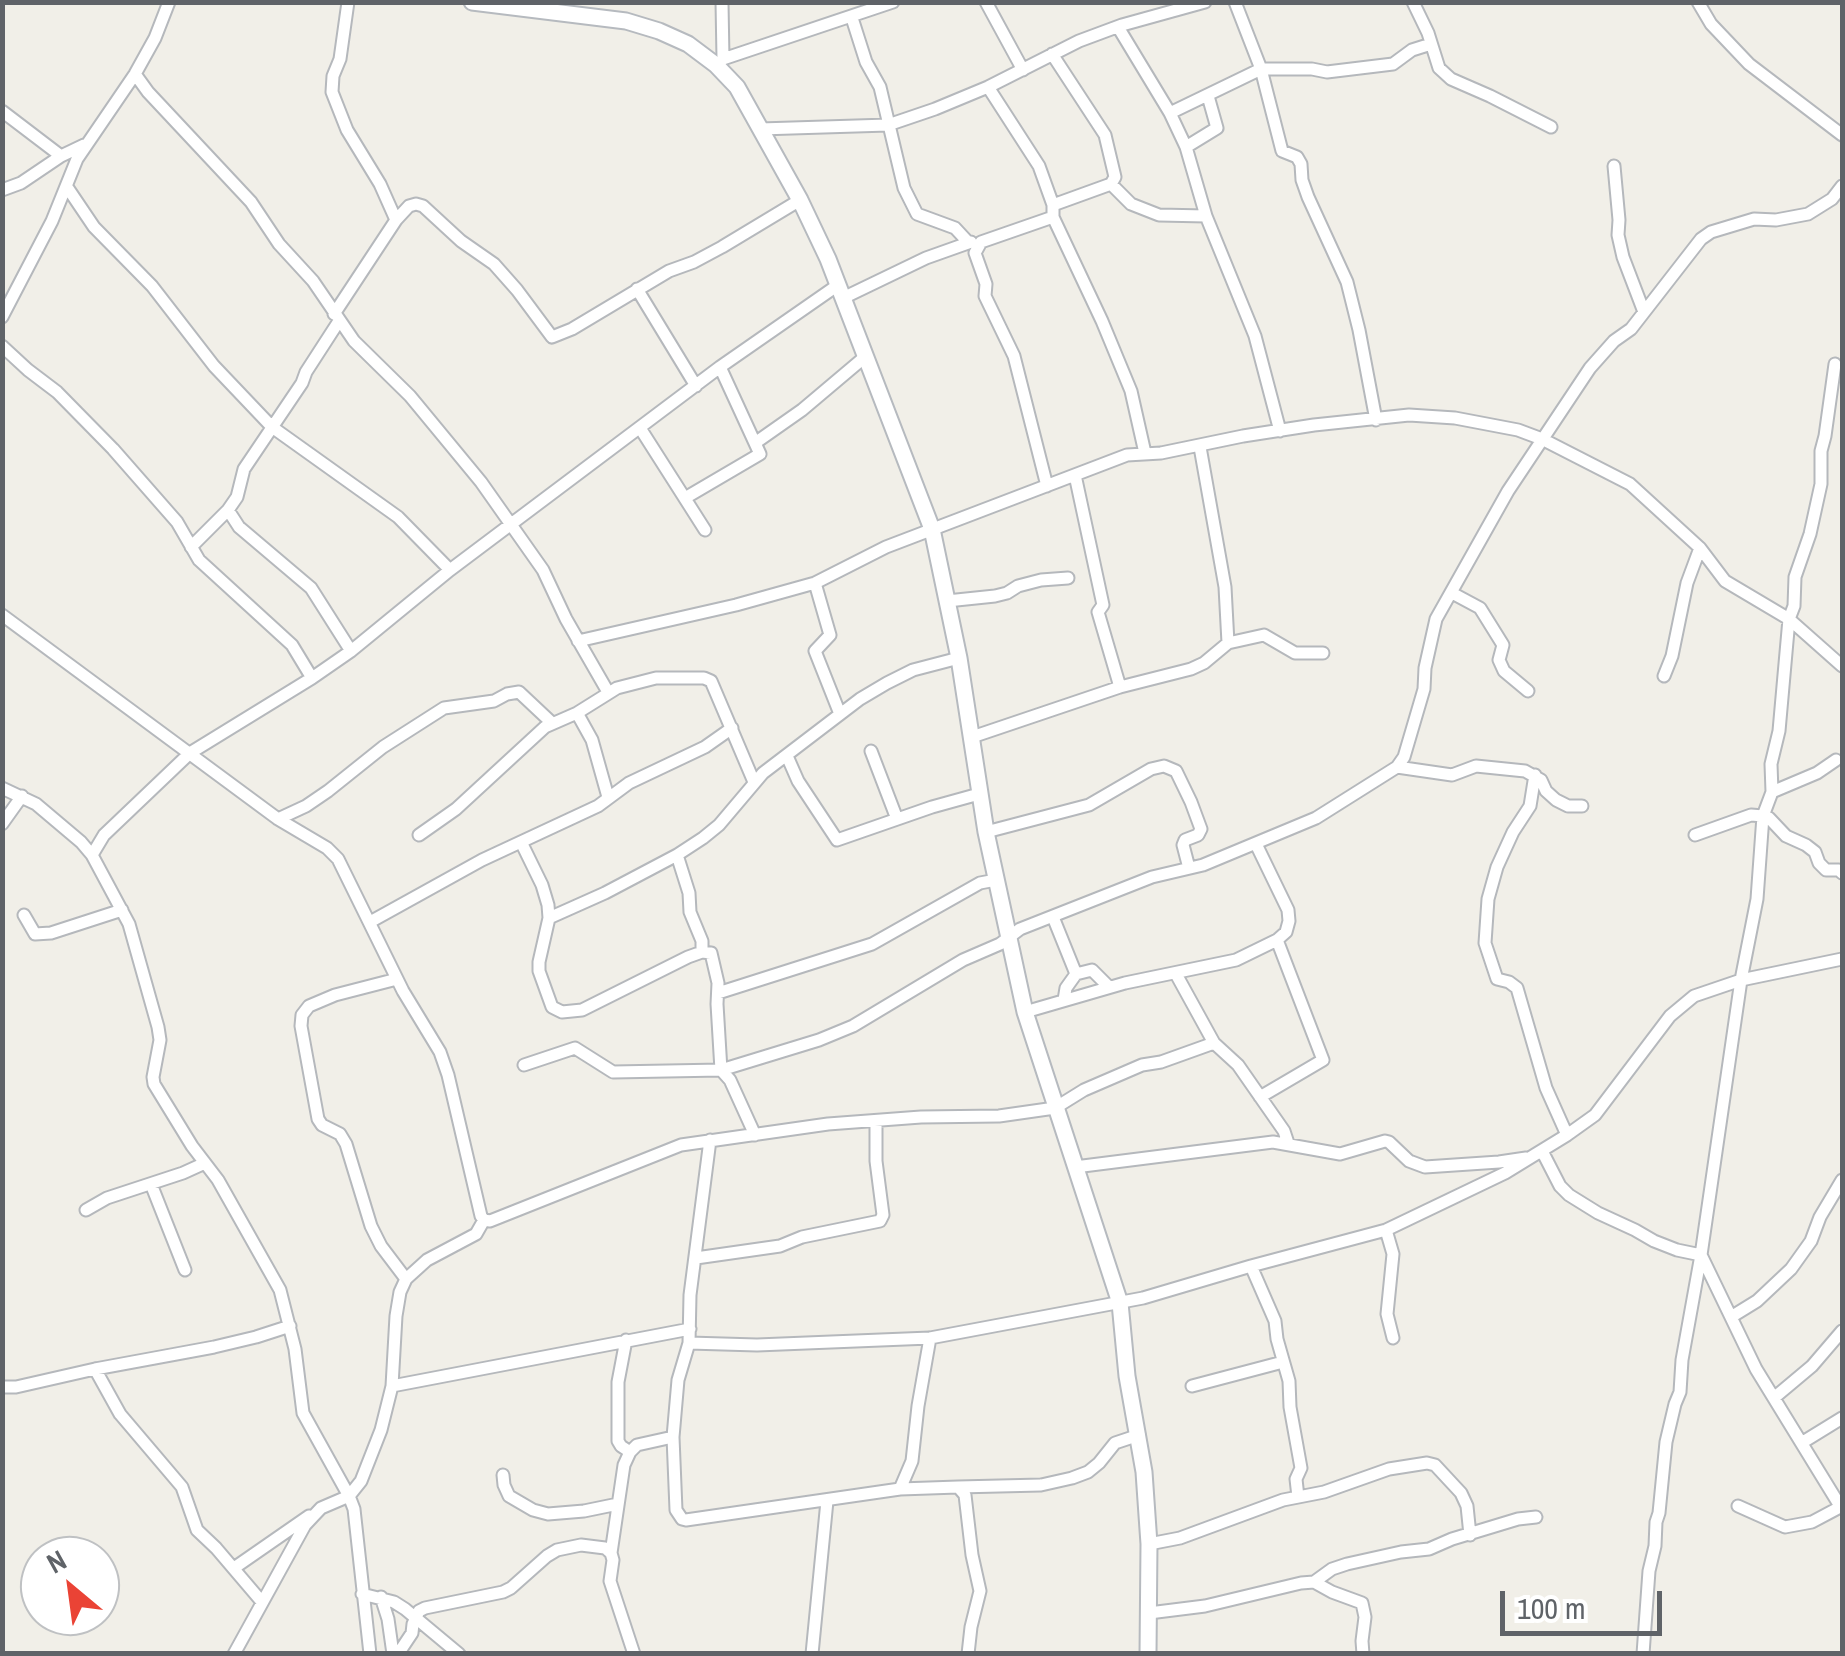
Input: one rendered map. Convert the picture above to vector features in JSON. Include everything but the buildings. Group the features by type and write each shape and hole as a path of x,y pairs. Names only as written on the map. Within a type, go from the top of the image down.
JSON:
{"street":[{"path":"2,317 52,222 84,145 135,74 169,2"},
{"path":"348,2 332,92 347,130 380,184 396,220"},
{"path":"472,2 626,21 658,30 719,62 800,200 840,292 932,529 959,658 986,832 1025,1012 1120,1303 1127,1376 1144,1472 1149,1544 1148,1654"},
{"path":"719,62 722,2"},
{"path":"719,62 893,2"},
{"path":"986,2 1022,70"},
{"path":"760,129 888,124 988,87 1079,41 1172,7 1205,2"},
{"path":"1235,2 1261,69 1282,151 1297,157 1308,197 1347,282 1376,420"},
{"path":"1413,2 1439,68 1451,79 1551,127"},
{"path":"1698,2 1712,24 1749,64 1842,136"},
{"path":"852,18 866,62 880,87 904,188 917,214 955,228 974,242 986,284 985,296 1014,356 1047,486"},
{"path":"1118,26 1186,147 1206,216 1255,336 1280,432"},
{"path":"1170,114 1261,69 1327,72 1393,64 1412,50 1431,44"},
{"path":"92,855 104,835 190,753 351,650 450,570 720,367 840,292 1053,211 1112,184 1115,177 1105,135 1052,54"},
{"path":"135,74 251,202 354,341 422,410 482,482 543,570 608,692"},
{"path":"988,87 1039,166 1053,211 1131,391 1145,453"},
{"path":"1186,147 1217,128 1208,96"},
{"path":"2,111 61,156"},
{"path":"2,190 84,145"},
{"path":"1614,166 1618,235 1644,312"},
{"path":"1112,184 1131,204 1158,216 1206,216"},
{"path":"524,1064 575,1048 614,1072 721,1070 836,1034 963,960 1000,944 1020,929 1152,877 1256,844 1316,818 1397,767 1404,757 1424,689 1436,619 1508,491 1590,368 1631,329 1711,232 1754,219 1776,220 1808,214 1842,186"},
{"path":"68,187 94,227 152,286 214,366 272,427 398,517 450,570"},
{"path":"191,547 237,497 244,469 302,382 336,317 396,220 409,206 422,206 494,264 552,337 669,270 694,262 800,200"},
{"path":"637,288 696,386"},
{"path":"2,346 56,392 113,449 177,522 211,573 292,645 312,678"},
{"path":"755,443 802,410 866,356"},
{"path":"1643,1654 1666,1442 1680,1392 1741,980 1758,899 1763,816 1772,792 1771,764 1780,730 1795,577 1821,484 1821,451 1835,364"},
{"path":"685,498 760,454 720,367"},
{"path":"578,641 736,606 815,583 886,547 1127,456 1161,454 1243,436 1409,415 1455,418 1518,430 1630,484 1700,548 1725,581 1789,619 1842,666"},
{"path":"640,428 705,530"},
{"path":"1200,447 1225,587 1228,643"},
{"path":"1075,475 1102,605 1098,612 1120,686"},
{"path":"228,510 240,526 311,588 351,650"},
{"path":"1664,676 1672,656 1687,582 1700,548"},
{"path":"947,601 995,596 1041,580 1068,578"},
{"path":"815,583 830,635 815,651 840,714"},
{"path":"1452,593 1480,608 1503,645 1499,660 1504,671 1528,691"},
{"path":"2,615 338,859 448,1075 484,1220 490,1221 661,1151 710,1140 828,1124 999,1116 1055,1108 1142,1064 1161,1062 1214,1043"},
{"path":"972,738 1120,686 1191,670 1228,643 1264,636 1295,652 1323,653"},
{"path":"549,918 605,894 678,854 718,825 754,782 840,714 887,683 913,670 959,658"},
{"path":"419,834 456,809 552,723 577,713 608,692 656,678 711,681 754,782"},
{"path":"278,819 317,798 382,747 444,708 519,692 552,723"},
{"path":"577,713 592,740 608,798"},
{"path":"370,922 482,860 598,806 629,784 706,748 732,728"},
{"path":"872,751 897,819"},
{"path":"787,756 837,840 932,806 980,794"},
{"path":"1772,792 1817,773 1836,760"},
{"path":"986,832 1089,804 1164,766 1176,772 1201,829 1182,845 1188,868"},
{"path":"1397,767 1452,775 1476,766 1525,771 1542,780 1546,791 1556,800 1568,806 1582,806"},
{"path":"1536,776 1530,806 1512,832 1497,866 1488,900 1485,943 1497,979 1518,988 1546,1088 1568,1135"},
{"path":"2,788 36,804 92,855 128,924 158,1027 154,1084 218,1180 280,1290 290,1326 303,1414 349,1496 370,1654"},
{"path":"2,824 22,796"},
{"path":"1695,835 1751,815 1763,816 1786,836 1815,852 1826,870 1842,873"},
{"path":"521,842 548,905 549,918 538,962 552,1007 562,1012 589,1007 671,964 712,952 721,1070 730,1080 755,1135"},
{"path":"1025,1012 1109,987 1236,960 1277,940 1286,932 1288,910 1256,844"},
{"path":"678,854 702,952"},
{"path":"718,993 872,944 980,883 996,880"},
{"path":"24,915 35,934 50,933 122,910"},
{"path":"1054,917 1076,974"},
{"path":"1260,1097 1323,1060 1277,940"},
{"path":"689,1343 757,1345 930,1338 1120,1303 1386,1230 1476,1188 1595,1115 1683,1003 1704,991 1741,980 1842,959"},
{"path":"1064,1000 1066,988 1076,974 1092,970 1109,987"},
{"path":"1176,974 1214,1043 1238,1065 1284,1131 1288,1143"},
{"path":"397,979 335,995 310,1006 302,1015 301,1026 318,1119 340,1134 346,1144 371,1226 406,1279"},
{"path":"696,1258 780,1246 802,1237 880,1220 883,1214 876,1161 876,1120"},
{"path":"710,1140 690,1295 689,1343 678,1380 673,1437 676,1510 682,1518 900,1489 1041,1484 1088,1472 1115,1443 1139,1435"},
{"path":"1075,1167 1273,1142 1340,1154 1385,1141 1409,1162 1425,1167 1499,1162 1538,1153"},
{"path":"1538,1153 1568,1195 1654,1242 1700,1255 1756,1369 1842,1506 1812,1522 1785,1527 1738,1506"},
{"path":"86,1210 205,1162"},
{"path":"1732,1317 1757,1301 1790,1269 1811,1241 1842,1180"},
{"path":"151,1184 185,1270"},
{"path":"234,1568 329,1504 349,1496 362,1481 392,1386 396,1316 406,1279 427,1260 476,1234 484,1220"},
{"path":"1386,1230 1393,1254 1387,1314 1393,1338"},
{"path":"1251,1266 1275,1321 1288,1381 1301,1468 1296,1479 1298,1497"},
{"path":"2,1387 214,1347 290,1326"},
{"path":"392,1386 690,1329"},
{"path":"1775,1397 1812,1366 1842,1331"},
{"path":"900,1489 912,1461 930,1338"},
{"path":"626,1340 618,1382 618,1441 630,1452"},
{"path":"1192,1386 1283,1362"},
{"path":"95,1369 120,1414 182,1487 197,1530 262,1602"},
{"path":"1803,1442 1842,1418"},
{"path":"634,1654 610,1581 624,1465 637,1445 673,1437"},
{"path":"1149,1544 1180,1538 1389,1469 1427,1463 1436,1466 1461,1493 1467,1506 1470,1535"},
{"path":"503,1474 509,1496 548,1514 618,1504"},
{"path":"958,1488 965,1495 980,1590 970,1627 968,1654"},
{"path":"812,1654 826,1500"},
{"path":"234,1654 314,1514"},
{"path":"1314,1582 1347,1564 1429,1549 1518,1519 1536,1517"},
{"path":"396,1654 412,1633 416,1616 425,1608 503,1592 557,1550 594,1545 611,1554"},
{"path":"1150,1613 1205,1606 1314,1582 1362,1604 1366,1617 1363,1654"},
{"path":"362,1594 394,1602 416,1616 458,1654"},
{"path":"381,1597 396,1654"}]}
